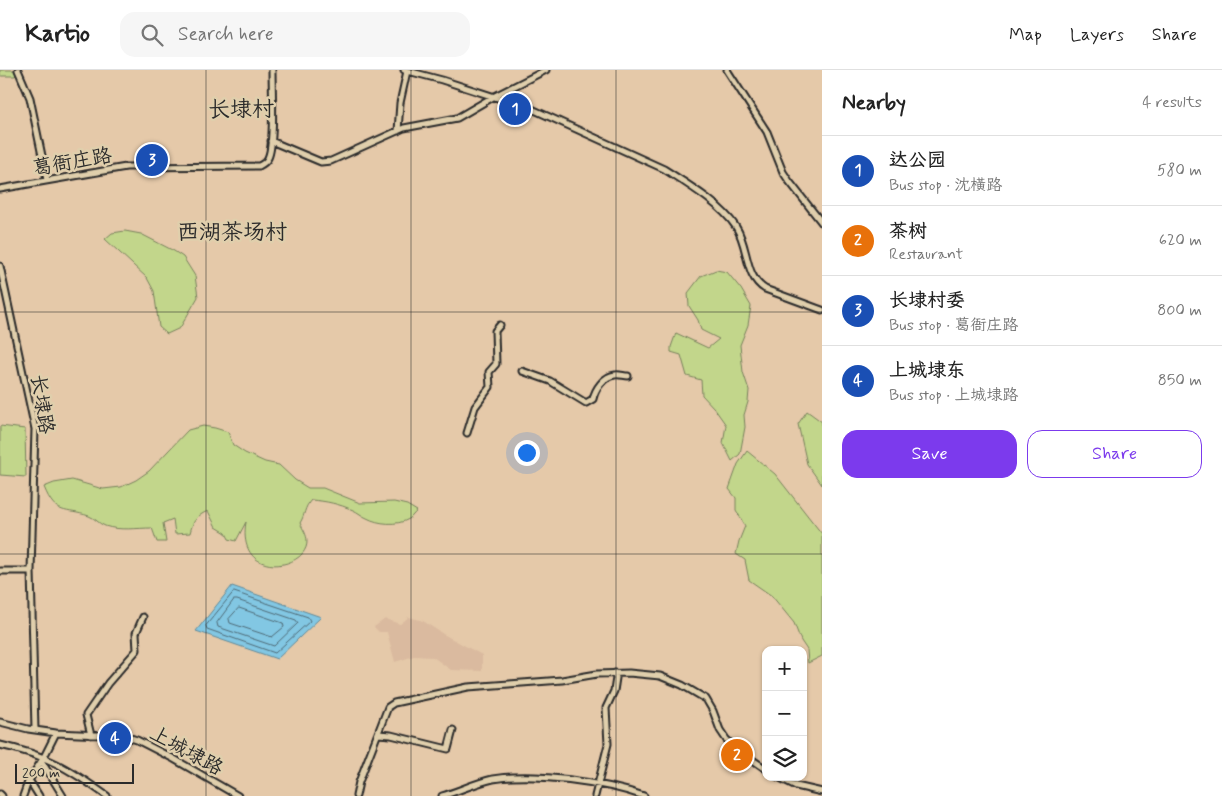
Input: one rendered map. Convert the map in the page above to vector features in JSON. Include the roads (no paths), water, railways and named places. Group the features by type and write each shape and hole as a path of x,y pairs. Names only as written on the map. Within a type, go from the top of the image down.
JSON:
{"street":[{"path":"18,70 30,98 47,180"},
{"name":"葛衙庄路","path":"0,189 126,167 259,166 269,156 272,70"},
{"path":"398,131 405,70 532,109 650,162 679,179 729,218 738,230 750,270 759,285 822,310"},
{"path":"271,141 309,158 321,162 331,161 398,131 427,123 457,118 546,70"},
{"path":"728,70 767,132 786,176 822,223"},
{"name":"长埭路","path":"0,266 35,429 32,571 35,730"},
{"path":"466,433 475,408 490,387 489,372 496,364 495,331 500,325"},
{"path":"522,371 550,381 586,403 593,399 594,392 603,380 614,375 628,376"},
{"path":"0,571 32,571"},
{"path":"91,735 86,715 108,683 137,650 136,633 143,617"},
{"path":"595,796 608,744 606,708 616,684 615,673"},
{"path":"356,796 359,782 388,707 394,703 468,687 562,680 615,673 638,673 660,676 695,691 710,704 726,739 738,750 762,765"},
{"name":"上城埭路","path":"0,722 56,733 124,736 137,740 214,781 228,793 238,796"},
{"path":"378,734 390,735 448,749 453,730"},
{"path":"23,796 29,780 43,759 56,733"},
{"path":"0,745 43,759 76,774 107,796"},
{"path":"43,759 62,796"},
{"path":"442,796 481,782 518,778 568,779 644,796"},
{"path":"29,780 39,796"},
{"path":"786,781 796,786 822,792"}],"water":[{"path":"232,586 321,617 277,659 196,631"}],"place":[{"name":"达公园","path":"515,109"},
{"name":"长埭村委","path":"152,160"},
{"name":"上城埭东","path":"115,738"},
{"name":"茶树","path":"737,755"}],"district":[{"name":"长埭村","path":"241,108"},
{"name":"西湖茶场村","path":"232,231"}]}
